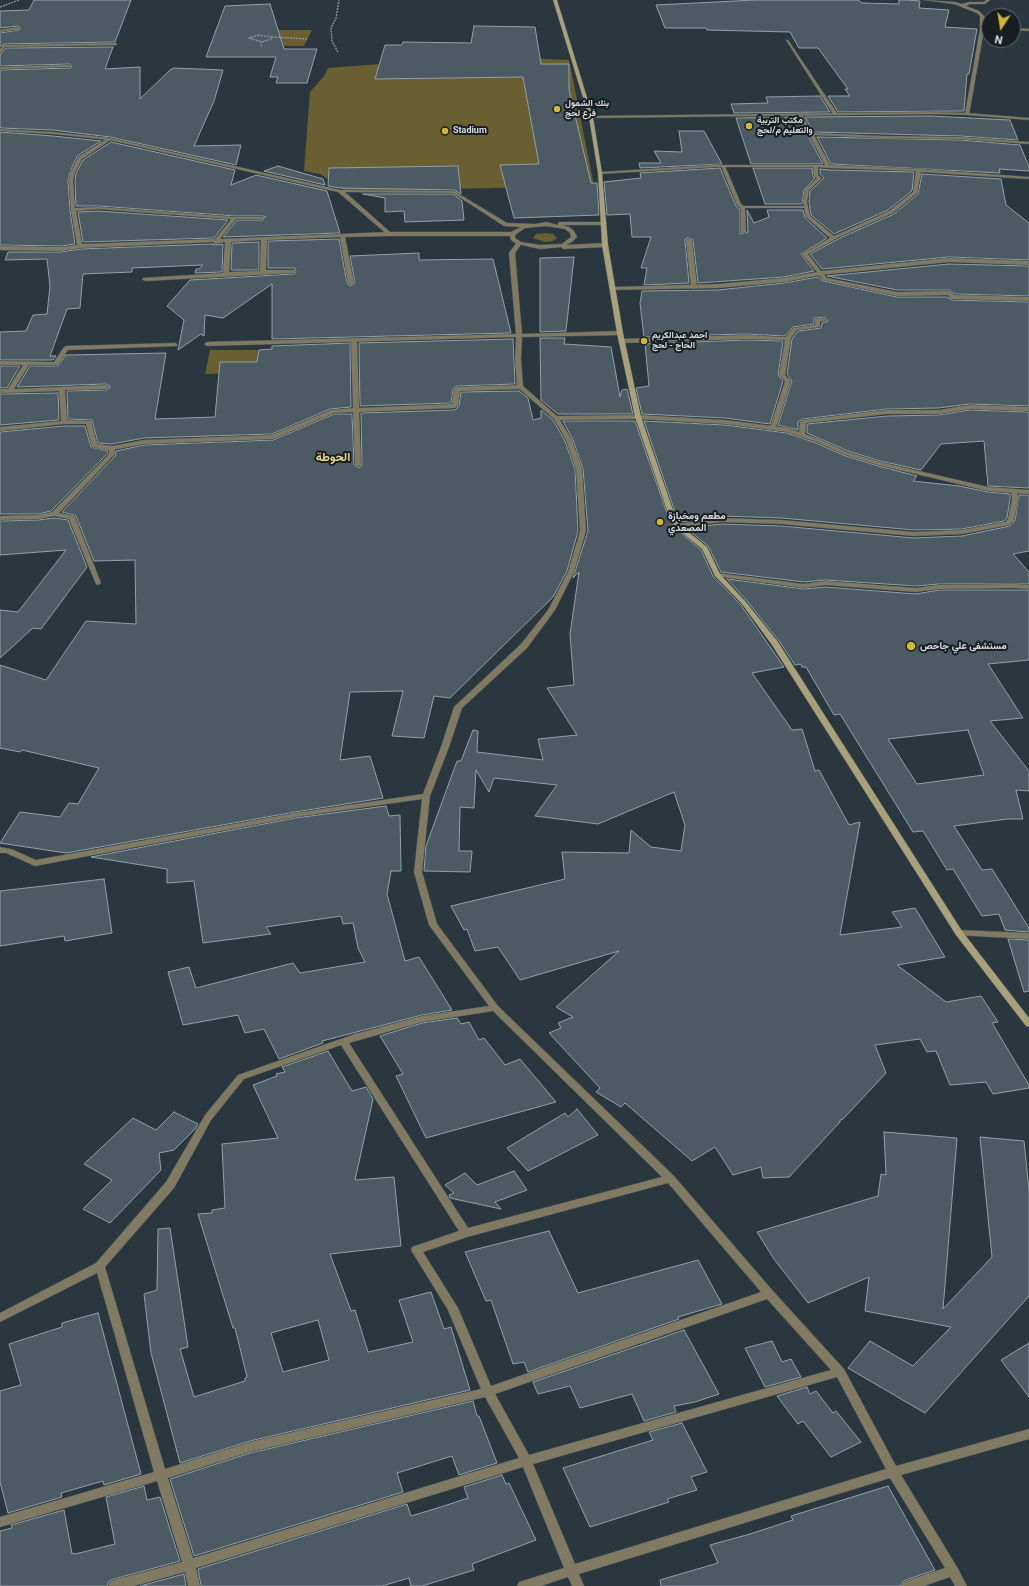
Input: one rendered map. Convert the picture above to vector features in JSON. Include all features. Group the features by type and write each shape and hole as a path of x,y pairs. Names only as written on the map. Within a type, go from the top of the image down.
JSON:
{"main road":[{"path":"555,0 591,117 600,172 605,245 620,333 638,417 677,526 705,548 717,575 744,603 775,644 959,933 1029,1024"}],"street":[{"path":"925,0 950,2 981,16"},
{"path":"962,6 969,3 984,3 988,0"},
{"path":"0,31 18,28"},
{"path":"967,114 981,35"},
{"path":"787,41 835,113"},
{"path":"0,53 2,46 116,44"},
{"path":"0,68 69,66"},
{"path":"591,117 835,113 967,114 1029,119"},
{"path":"800,114 829,166"},
{"path":"0,130 53,133 110,139 340,191 454,192 506,225 604,223"},
{"path":"812,134 960,138 1029,142"},
{"path":"80,246 73,210 71,181 80,158 110,139"},
{"path":"600,172 723,166 829,166 919,170 1029,178"},
{"path":"723,166 739,205 742,207 743,232"},
{"path":"815,166 816,176 820,178 807,190 805,202 808,217 834,238"},
{"path":"919,170 915,193 891,212 834,238 805,254 820,274 825,279 897,294 950,293 952,297 1029,299"},
{"path":"340,191 389,234"},
{"path":"742,207 806,207"},
{"path":"73,210 98,208 235,218 263,218"},
{"path":"215,242 235,218"},
{"path":"0,248 61,249 80,246 215,242 389,234 512,234 524,226 534,224"},
{"path":"546,224 567,228 572,232 574,237 563,245 552,247"},
{"path":"512,234 513,239 528,246 552,247 605,245"},
{"path":"342,236 351,283"},
{"path":"263,272 264,240"},
{"path":"689,240 694,287"},
{"path":"226,274 228,241"},
{"path":"519,243 512,253 519,336 518,359 520,386 556,418 569,440 579,469 583,531 571,572 551,610 524,646 458,706 445,747 426,796 418,872 433,925 496,1008 670,1179 769,1294 840,1372 893,1472 961,1586"},
{"path":"613,289 694,287 784,280 820,274 949,260 1029,263"},
{"path":"145,279 293,271"},
{"path":"773,428 788,381 782,375 788,338 795,329 818,326 817,320 824,320"},
{"path":"207,344 620,333"},
{"path":"622,341 746,337 788,338"},
{"path":"354,340 358,465"},
{"path":"0,363 56,364 66,348 175,345"},
{"path":"10,391 27,364"},
{"path":"0,429 64,422 89,422 94,446 112,448 144,442 273,437 332,411 455,406 457,389 520,386"},
{"path":"0,392 106,387"},
{"path":"62,388 64,422"},
{"path":"802,435 803,422 886,412 939,412 969,407 1029,409"},
{"path":"556,418 638,417 725,422 788,430 845,453 878,463 988,489 1029,492"},
{"path":"54,514 112,454 112,448"},
{"path":"677,526 721,520 781,522 914,534 962,532 1006,524 1011,520 1015,499 1014,491"},
{"path":"0,518 38,517 54,514 72,517 98,583"},
{"path":"717,575 804,586 825,583 916,590 939,587 1029,587"},
{"path":"0,850 8,851 35,863 295,815 426,796"},
{"path":"959,933 1029,936"},
{"path":"0,1318 100,1266 170,1185 208,1118 241,1077 343,1041 422,1019 496,1008"},
{"path":"343,1041 466,1233"},
{"path":"578,1586 526,1461 488,1392 453,1308 416,1250 466,1233 670,1179"},
{"path":"100,1266 194,1586"},
{"path":"0,1522 161,1475 250,1447 488,1392 769,1294"},
{"path":"114,1586 189,1565 526,1461 840,1372"},
{"path":"523,1586 893,1472 1029,1434"},
{"path":"907,1586 953,1571"}],"path":[{"path":"0,8 19,0"},
{"path":"338,52 332,41 331,28 336,18 339,0"},
{"path":"272,37 271,39 262,42 249,38 258,35 308,39"},
{"path":"261,46 262,42"}],"shaded area":[{"path":"217,30 312,30 304,46 210,45"},
{"name":"Stadium","path":"525,58 569,60 594,186 346,191 320,174 304,171 310,92 325,75 328,68 433,60"},
{"path":"536,234 553,234 557,238 553,241 545,242 533,238"},
{"path":"210,350 259,350 257,362 241,362 239,373 205,374"}],"building":[{"path":"34,0 131,0 115,42 4,44 0,47 0,33 19,30 20,28 18,26 0,28 0,11 29,10"},
{"path":"755,0 858,0 862,3 899,4 899,0 907,0 920,1 919,8 949,10 945,27 977,29 969,74 967,74 964,111 838,112 828,96 850,96 845,89 848,89 818,48 799,48 790,32 707,30 706,28 665,28 656,5"},
{"path":"270,4 284,49 317,49 307,83 276,83 278,77 270,77 276,57 206,57 225,6"},
{"path":"474,26 535,27 541,64 569,64 569,90 591,183 597,183 599,215 514,218 500,165 539,164 523,77 375,79 385,45 402,45 403,42 471,43"},
{"path":"113,47 105,69 140,67 140,99 170,70 174,68 223,70 214,101 194,146 241,145 236,165 110,137 53,130 0,128 0,70 72,67 70,64 0,66 0,55 6,48"},
{"path":"820,96 830,112 734,113 731,104 768,103 766,97"},
{"path":"930,116 1010,120 1018,140 960,136 813,132 805,117"},
{"path":"798,117 823,164 751,164 736,118"},
{"path":"679,131 704,131 722,164 640,168 639,163 661,163 654,151 682,152"},
{"path":"0,132 101,141 77,156 70,172 68,181 70,210 75,244 61,246 0,245"},
{"path":"817,137 960,140 1020,145 1029,167 1029,171 999,169 1000,173 831,164"},
{"path":"111,142 235,170 231,185 256,175 327,191 340,233 223,237 237,220 263,220 266,217 98,206 76,206 76,173 83,160"},
{"path":"278,166 323,179 325,185 264,171"},
{"path":"458,166 461,194 454,190 340,188 328,186 329,168"},
{"path":"720,168 736,206 740,209 740,234 748,232 747,210 754,223 769,217 767,210 803,210 805,218 827,238 801,254 814,271 784,277 698,283 693,240 688,237 685,240 689,283 644,285 647,268 641,268 651,237 632,237 630,214 607,215 604,182 641,178 640,173"},
{"path":"753,168 812,168 813,176 815,178 804,190 802,204 765,204"},
{"path":"820,169 914,172 912,191 888,210 834,234 811,215 809,202 810,191 824,178 820,174"},
{"path":"922,174 1001,179 1006,205 1029,223 1029,260 949,257 822,269 810,254 842,237 894,214 918,194"},
{"path":"363,194 453,194 462,201 464,220 405,222 404,211 385,212 385,198"},
{"path":"98,211 228,220 214,238 83,242 78,212"},
{"path":"339,239 347,283 350,286 355,283 350,256 419,253 419,260 493,259 511,333 272,339 272,284 223,318 205,315 204,336 201,334 178,350 184,320 167,306 190,280 294,274 296,272 295,268 268,268 268,241"},
{"path":"259,242 259,270 231,270 232,243"},
{"path":"223,244 222,272 195,273 196,269 199,269 203,265 132,268 132,272 83,274 80,308 67,309 50,356 56,356 53,360 0,360 0,332 26,331 33,315 47,314 50,286 47,259 5,260 8,252 61,252 80,249"},
{"path":"574,257 566,331 540,332 540,258"},
{"path":"949,264 1029,266 1029,296 955,294 950,290 897,290 827,276"},
{"path":"818,277 823,281 897,297 947,297 952,300 1029,302 1029,406 969,404 939,408 887,409 803,419 798,422 798,430 778,425 792,381 787,374 792,339 798,331 821,328 822,323 828,321 825,317 814,318 814,324 793,327 785,336 746,334 644,337 640,303 642,291 718,290 784,283"},
{"path":"540,338 565,338 564,344 611,347 620,397 622,390 627,389 633,414 558,414 541,400"},
{"path":"513,339 515,384 457,386 453,389 451,403 360,406 359,343"},
{"path":"746,340 783,341 778,375 783,381 770,424 725,418 642,414 636,388 649,386 645,344"},
{"path":"350,343 351,407 330,409 272,434 144,438 112,444 98,443 92,420 68,419 67,391 106,390 110,388 110,386 106,384 17,387 30,366 58,366 66,355 166,353 155,419 215,417 220,362 257,362 259,350 272,349 272,346"},
{"path":"0,366 20,366 7,388 0,388"},
{"path":"519,391 528,398 533,420 541,418 541,410 553,420 565,441 575,469 578,531 567,571 553,597 450,698 434,696 424,738 392,736 403,691 350,692 340,760 370,756 383,798 295,812 66,853 0,843 20,812 60,817 69,803 78,804 99,768 22,750 20,752 0,748 0,665 46,680 86,621 136,624 135,560 94,561 76,516 62,512 115,456 116,451 144,445 273,440 334,414 352,414 354,465 359,468 362,465 361,413 455,410 459,406 461,392"},
{"path":"58,393 59,420 0,425 0,394"},
{"path":"969,410 1029,412 1029,488 988,486 984,441 941,444 921,470 880,461 848,451 807,433 807,424 887,416 939,415"},
{"path":"563,421 635,421 668,516 673,526 701,550 713,576 741,605 784,667 752,673 792,730 802,729 815,771 819,770 849,825 860,822 840,935 902,927 892,912 915,908 945,957 897,965 946,1002 981,996 998,1022 992,1023 1029,1085 1029,1088 993,1094 986,1082 950,1085 936,1051 927,1052 920,1039 875,1045 886,1073 843,1119 840,1120 840,1122 789,1177 763,1178 761,1167 733,1175 715,1147 692,1161 625,1103 621,1107 596,1092 600,1088 549,1033 561,1028 558,1023 573,1017 556,1007 619,951 520,980 498,947 475,951 467,929 464,930 451,906 565,879 562,852 629,853 631,830 651,847 681,851 685,825 674,792 598,824 535,816 557,785 494,778 489,792 476,770 474,808 460,807 459,851 472,851 470,872 424,871 426,846 457,761 461,761 473,730 478,731 477,752 543,760 538,739 577,735 547,688 574,685 570,634 579,572 573,578 588,531 583,469 573,440"},
{"path":"644,421 725,425 787,433 816,443 843,455 917,476 913,481 1010,494 1007,518 1004,521 962,529 914,530 781,518 721,516 680,522 676,515"},
{"path":"64,426 85,426 91,447 108,451 108,453 51,511 38,514 0,514 0,432"},
{"path":"1019,495 1029,495 1029,551 1013,554 1029,572 1029,584 939,584 916,586 825,580 804,582 721,572 708,546 686,528 721,524 781,526 914,538 962,536 1010,526 1015,520"},
{"path":"54,518 68,520 87,567 41,629 33,628 0,658 0,610 18,612 66,550 0,555 0,521"},
{"path":"727,579 804,589 825,587 916,594 939,590 1029,590 1029,660 988,664 1023,718 990,721 1029,771 1029,791 1016,790 1023,819 1007,819 954,826 982,870 992,869 1029,928 1029,932 1005,930 999,914 982,916 953,869 947,870 923,831 913,832 840,714 834,715 806,667 802,667 801,664 795,665 779,641","holes":["968,730 984,775 917,784 888,739"]},
{"path":"386,806 389,816 400,815 401,871 391,871 387,894 405,961 419,957 452,1010 422,1015 322,1041 323,1043 279,1059 264,1029 245,1033 238,1015 183,1025 168,972 189,967 196,988 293,963 300,973 365,962 358,948 353,923 343,924 341,916 266,927 271,934 203,943 194,881 167,883 167,869 91,857 295,818"},
{"path":"104,879 112,933 65,941 64,936 0,946 0,891"},
{"path":"1008,939 1029,940 1029,991 1024,992"},
{"path":"457,1018 461,1024 469,1022 479,1040 484,1038 505,1065 520,1059 556,1102 426,1138 396,1076 403,1074 380,1036 422,1023"},
{"path":"328,1051 352,1091 366,1087 373,1099 355,1180 394,1177 401,1246 330,1254 351,1311 355,1310 368,1352 413,1342 399,1300 431,1292 444,1329 451,1327 470,1390 250,1441 180,1463 151,1353 144,1294 157,1290 158,1229 170,1228 188,1347 180,1349 194,1397 245,1381 245,1378 247,1377 235,1328 233,1328 198,1214 212,1213 212,1210 225,1208 222,1144 278,1138 253,1085 277,1076 276,1074 285,1072 282,1067","holes":["318,1320 329,1360 283,1372 271,1333"]},
{"path":"577,1109 598,1135 528,1171 507,1148 565,1113 568,1117"},
{"path":"174,1112 198,1124 174,1150 159,1153 161,1170 110,1223 83,1209 112,1180 84,1164 133,1118 156,1130"},
{"path":"884,1132 957,1138 943,1309 992,1257 980,1137 1024,1141 1029,1190 1029,1296 925,1413 848,1368 870,1341 913,1366 951,1327 865,1311 869,1277 808,1303 774,1259 757,1232 878,1196 881,1174 886,1175"},
{"path":"514,1171 527,1190 495,1202 501,1209 450,1198 449,1195 454,1193 445,1185 465,1173 477,1185"},
{"path":"549,1231 578,1293 698,1260 722,1304 678,1317 679,1319 528,1372 524,1362 513,1364 491,1300 486,1301 465,1252"},
{"path":"98,1313 141,1474 104,1485 103,1481 61,1493 62,1497 8,1513 0,1482 0,1391 21,1385 9,1344 62,1327 62,1323"},
{"path":"684,1330 719,1394 695,1402 674,1406 676,1412 644,1421 632,1394 580,1408 570,1386 538,1394 533,1382"},
{"path":"772,1341 782,1362 791,1359 801,1377 765,1387 745,1348"},
{"path":"1029,1343 1029,1397 1001,1360"},
{"path":"807,1387 810,1394 816,1391 833,1413 836,1411 861,1442 831,1457 803,1421 798,1424 777,1396"},
{"path":"473,1401 477,1416 479,1416 497,1463 459,1475 452,1456 397,1473 403,1492 194,1556 170,1479 250,1453"},
{"path":"682,1423 707,1472 691,1477 697,1490 667,1499 669,1502 590,1527 563,1468 653,1440 649,1432"},
{"path":"502,1475 506,1484 509,1483 536,1540 472,1564 474,1570 422,1586 411,1586 409,1578 382,1586 201,1586 198,1569 407,1504 411,1516 444,1506 468,1498 464,1487"},
{"path":"144,1486 147,1500 160,1497 180,1561 114,1579 109,1581 107,1586 0,1586 0,1531 12,1528 11,1525 64,1510 72,1554 115,1544 106,1497"},
{"path":"888,1486 935,1570 903,1581 900,1586 661,1586 660,1580 718,1563 710,1545 793,1520 791,1516"},
{"path":"184,1574 186,1586 140,1586"}],"place":[{"name":"بنك الشمول فرع لحج","path":"557,109"},
{"name":"مكتب التربية والتعليم م/لحج","path":"749,126"},
{"name":"Stadium","path":"445,131"},
{"name":"احمد عبدالكريم الحاج - لحج","path":"644,341"},
{"name":"مطعم ومخبازة المصعدي","path":"660,522"},
{"name":"مستشفى علي جاحص","path":"911,646"}],"district":[{"name":"الحوطة","path":"333,458"}]}
